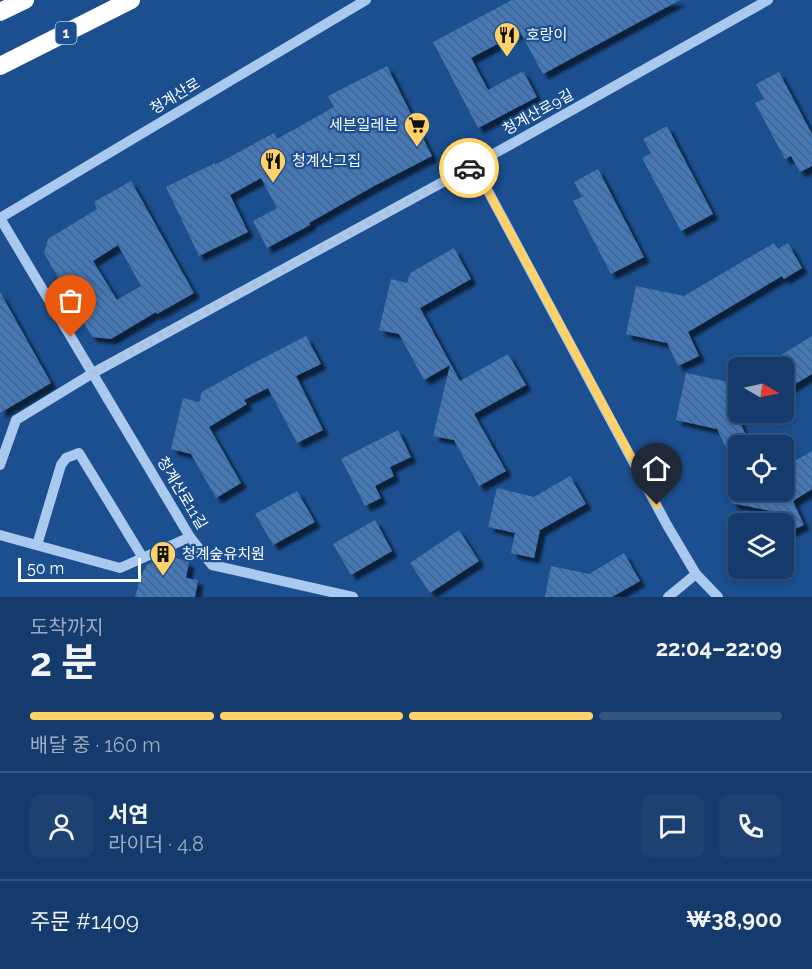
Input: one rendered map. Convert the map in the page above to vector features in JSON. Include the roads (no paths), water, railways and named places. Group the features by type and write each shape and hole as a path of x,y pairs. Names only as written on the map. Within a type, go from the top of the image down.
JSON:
{"highway":[{"path":"0,12 25,0"},
{"name":"1","path":"0,66 131,0"}],"street":[{"name":"청계산로","path":"0,218 366,0"},
{"name":"청계산로9길","path":"474,165 768,0"},
{"path":"0,465 16,420 93,373 474,165 696,574 718,597"},
{"name":"청계산로11길","path":"0,218 189,537 212,565 352,597"},
{"path":"37,545 62,465 66,459 79,453 143,558"},
{"path":"0,535 120,568 189,537"},
{"path":"668,597 696,574"}],"place":[{"name":"호랑이","path":"507,58"},
{"name":"세븐일레븐","path":"417,148"},
{"name":"청계산그집","path":"273,184"},
{"name":"청계숲유치원","path":"163,577"}]}
